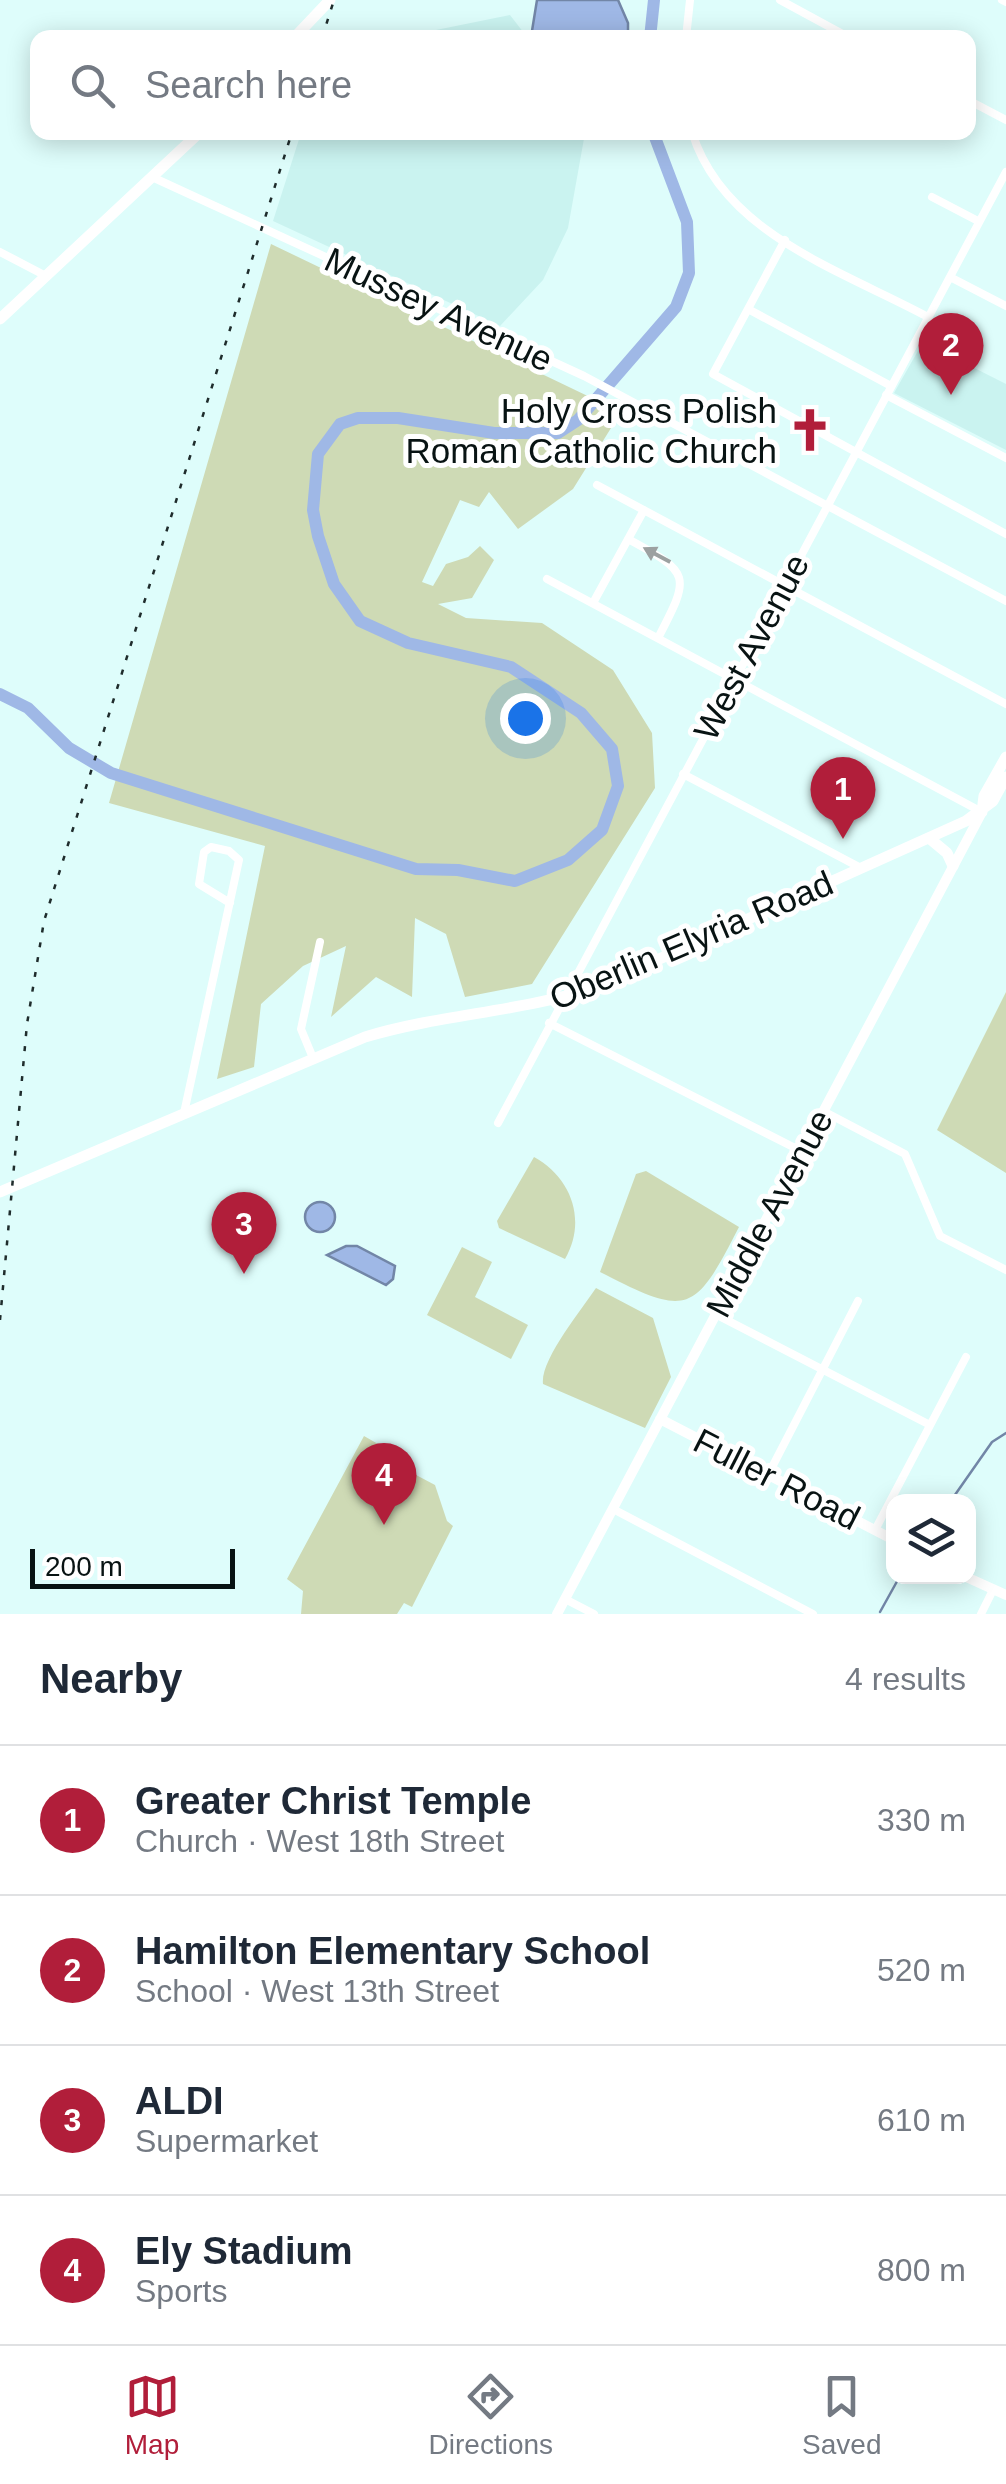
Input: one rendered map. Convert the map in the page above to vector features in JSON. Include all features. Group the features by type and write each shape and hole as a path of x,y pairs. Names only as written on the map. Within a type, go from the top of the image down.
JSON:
{"main road":[{"path":"302,30 330,0"},
{"path":"0,318 191,140"},
{"name":"Middle Avenue","path":"982,812 984,796 1006,757"},
{"name":"Middle Avenue","path":"982,812 1006,777"},
{"name":"Oberlin Elyria Road","path":"0,1192 313,1058 396,1028 560,999 597,988 982,812"},
{"path":"930,838 947,853 953,866"}],"street":[{"path":"687,30 690,0"},
{"path":"780,0 835,30"},
{"path":"976,104 1006,120"},
{"path":"694,140 731,201 784,240 928,317"},
{"name":"West Avenue","path":"498,1123 560,999 1006,172"},
{"name":"Mussey Avenue","path":"152,177 593,380 1006,600"},
{"path":"932,196 978,221"},
{"path":"784,240 713,374 1006,534"},
{"path":"0,252 46,276"},
{"path":"950,277 1006,306"},
{"path":"748,309 1006,458"},
{"path":"597,485 1006,704"},
{"path":"594,604 644,510"},
{"path":"628,539 672,563 682,576 682,594 658,638"},
{"path":"547,579 982,812"},
{"path":"683,774 861,868"},
{"name":"Middle Avenue","path":"557,1614 982,812"},
{"path":"184,1113 230,903 240,856 210,847 200,866 202,887 230,903"},
{"path":"313,1058 301,1029 320,942"},
{"path":"549,1023 802,1151"},
{"path":"823,1111 905,1154 940,1236 1006,1270"},
{"path":"768,1474 858,1301"},
{"path":"715,1314 930,1425"},
{"path":"875,1530 966,1357"},
{"name":"Fuller Road","path":"660,1419 886,1536"},
{"path":"613,1509 814,1614"},
{"path":"976,1582 1006,1594"},
{"path":"981,1614 994,1590"},
{"path":"564,1599 594,1614"}],"shaded area":[{"path":"510,15 522,30 436,30"},
{"path":"298,140 584,140 568,228 543,280 500,326 273,221"},
{"path":"923,342 1006,384 1006,450 894,393"}],"green space":[{"path":"271,244 621,412 573,489 518,529 489,492 479,507 460,500 422,582 433,586 446,564 468,557 480,546 494,560 472,598 438,604 466,618 542,623 613,670 652,733 655,788 532,984 465,997 446,934 415,918 412,997 376,977 331,1017 346,946 303,966 261,1004 254,1067 217,1079 265,846 109,803"},
{"path":"1006,992 1006,1173 937,1130"},
{"path":"534,1157 558,1176 572,1202 575,1230 565,1259 499,1228 497,1221"},
{"path":"646,1171 739,1227 711,1277 686,1299 671,1301 653,1296 600,1272 636,1174"},
{"path":"462,1247 492,1262 475,1297 528,1325 511,1359 427,1315"},
{"path":"596,1288 653,1318 671,1377 645,1428 543,1384 555,1349"},
{"path":"364,1436 385,1448 390,1445 384,1458 435,1485 447,1521 453,1526 412,1607 404,1603 397,1614 301,1614 303,1591 287,1579"}],"water":[{"path":"537,0 618,0 628,23 628,30 532,30"},
{"path":"320,1202 331,1206 335,1217 331,1228 320,1232 309,1228 305,1217 309,1206"},
{"path":"346,1246 357,1246 395,1266 393,1279 386,1285 327,1255"}],"waterway":[{"path":"651,30 654,0"},
{"path":"0,694 28,708 69,748 111,773 416,869 458,870 515,881 568,860 602,830 618,786 612,749 581,713 511,667 408,643 360,621 334,584 318,536 313,510 318,454 340,424 358,418 398,418 494,433 558,433 578,420 676,307 689,273 687,222 656,140"},
{"path":"956,1494 992,1442 1006,1433"},
{"path":"880,1612 896,1584"}],"railway":[{"path":"325,30 334,0"},
{"path":"0,1320 27,1024 44,921 289,140"}],"place":[{"name":"Hamilton Elementary School","path":"951,395"},
{"name":"Holy Cross Polish Roman Catholic Church","path":"810,430"},
{"name":"Greater Christ Temple","path":"843,839"},
{"name":"ALDI","path":"244,1274"},
{"name":"Ely Stadium","path":"384,1525"}]}
